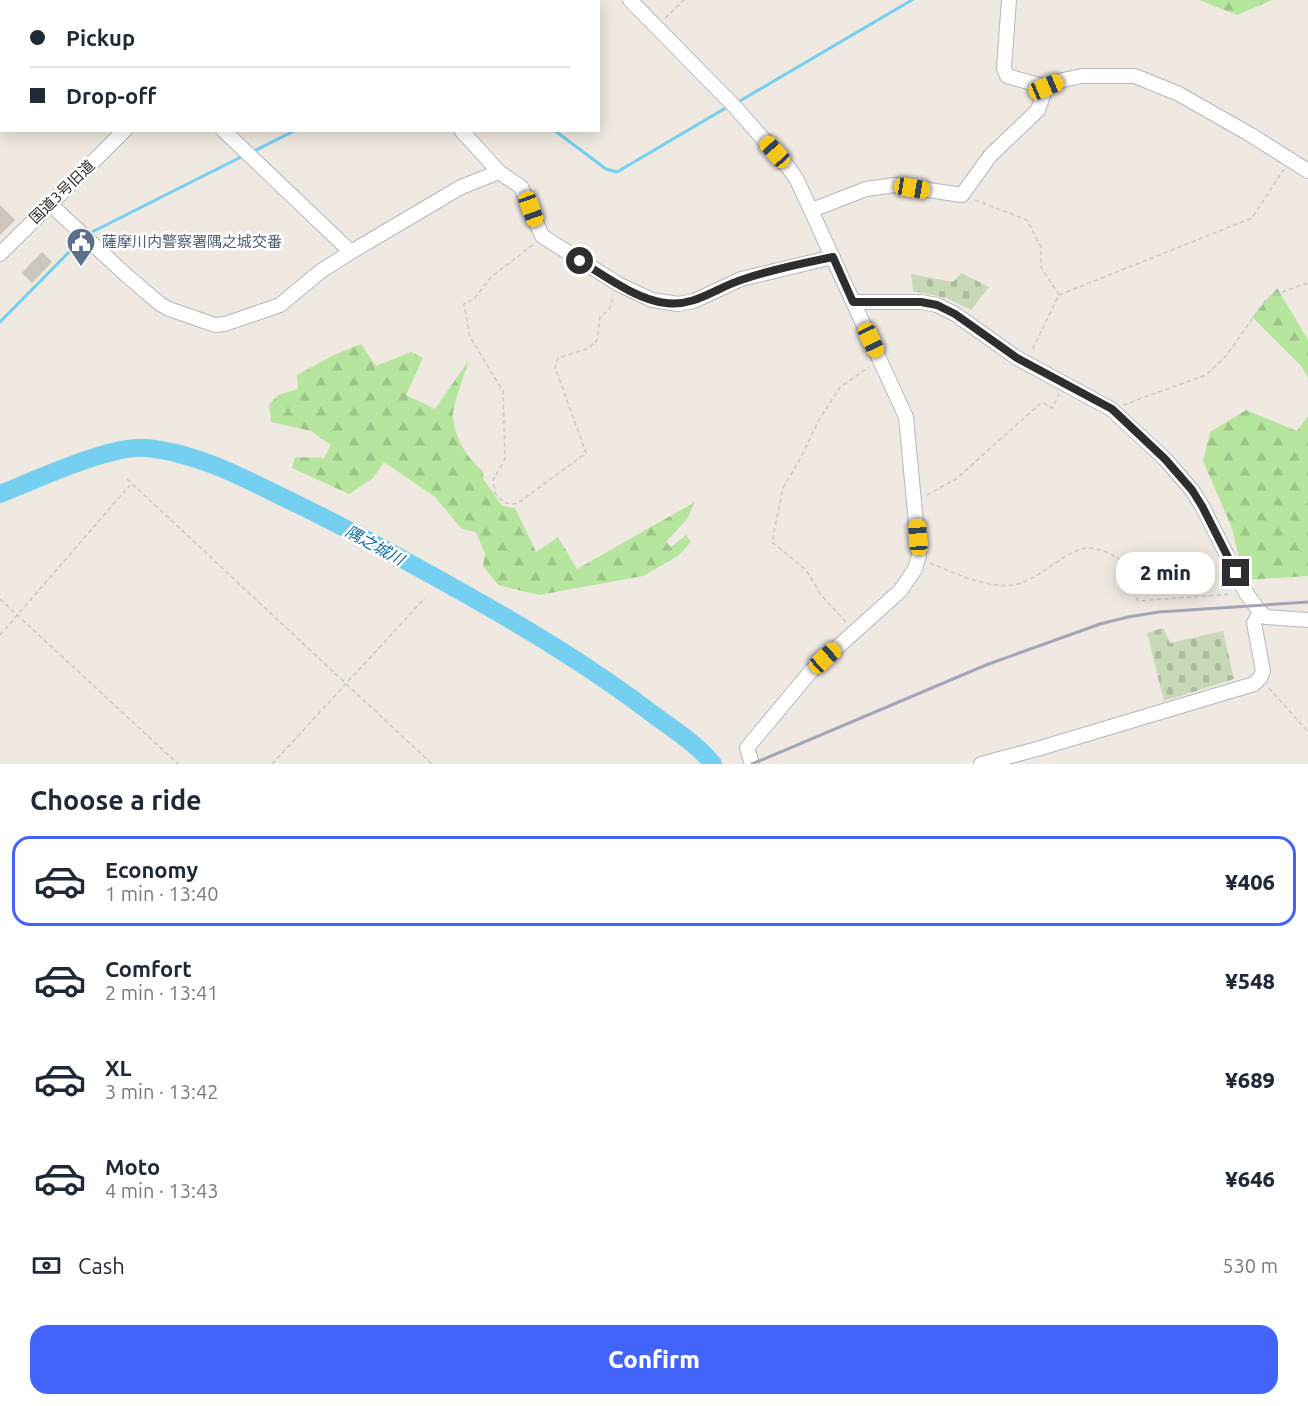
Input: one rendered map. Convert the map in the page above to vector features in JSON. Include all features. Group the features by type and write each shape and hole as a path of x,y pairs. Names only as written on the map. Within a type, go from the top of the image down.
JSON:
{"street":[{"path":"630,0 732,105 788,167 812,210 906,417 915,501 918,558 915,569 900,591 811,671 747,748 752,764"},
{"path":"1009,0 1004,68 1007,75 1046,87 1063,80 1083,76 1135,76 1179,94 1308,171"},
{"path":"812,210 866,189 895,185 962,195 990,156 1038,110 1046,87"},
{"name":"国道3号旧道","path":"0,254 123,132"},
{"path":"225,132 351,252"},
{"path":"463,132 499,172 521,187 542,236 618,284 651,300 678,304 694,301 741,279 833,257"},
{"path":"50,204 124,274 160,304 215,326 280,305 321,271 351,252 461,187 499,172"},
{"path":"853,302 921,302 937,305 955,314 1025,363 1112,409 1165,459 1192,490 1246,592 1260,612 1266,617 1308,620"},
{"path":"981,764 1254,684 1263,671 1254,623 1260,612"}],"path":[{"path":"656,27 684,0"},
{"path":"1025,363 1059,295 1252,218 1289,160"},
{"path":"962,195 1027,220 1041,246 1041,267 1059,295"},
{"path":"542,236 492,276 474,299 464,304 470,336 503,391 505,459 493,480 495,493 506,503 514,504 521,501 586,453 555,368 558,358 589,348 597,340 600,317 609,310 618,284"},
{"path":"1112,409 1206,375 1226,356 1265,301 1276,294 1308,283"},
{"path":"854,632 821,595 806,570 772,542 783,488 819,420 840,387 880,360"},
{"path":"915,501 956,479 989,452 1042,402 1052,408 1064,384"},
{"path":"127,479 432,764"},
{"path":"0,635 131,485"},
{"path":"918,558 961,576 995,584 1017,584 1040,574 1083,548 1108,551 1124,563 1138,602 1246,592"},
{"path":"272,764 425,598"},
{"path":"0,599 178,764"},
{"path":"1260,678 1308,732"}],"green space":[{"path":"1199,0 1272,0 1237,15"},
{"path":"961,273 989,287 971,310 946,298 913,291 911,274 953,282"},
{"path":"1277,288 1308,340 1308,378 1302,367 1252,317"},
{"path":"361,344 376,366 411,352 423,358 406,395 435,409 469,360 453,416 456,432 462,446 482,470 484,480 502,506 515,508 536,552 558,537 577,569 695,502 687,519 666,542 671,547 686,535 691,542 678,556 643,576 539,595 498,585 483,566 485,554 476,532 462,529 435,497 384,462 373,478 349,494 292,468 295,457 324,458 331,445 311,431 271,422 269,405 278,395 298,389 297,375 334,355"},
{"path":"1246,410 1297,431 1308,416 1308,576 1244,580 1232,528 1203,461 1210,432"},
{"path":"1163,628 1170,643 1223,631 1234,679 1164,701 1147,633"}],"building":[{"path":"0,206 14,220 0,234"},
{"path":"42,253 51,262 32,282 23,273"}],"waterway":[{"path":"738,102 912,0"},
{"path":"557,132 606,169 617,172 729,106"},
{"path":"252,152 292,132"},
{"path":"88,234 243,156"},
{"path":"0,322 81,240"},
{"name":"隅之城川","path":"0,494 94,457 132,448 167,451 206,462 356,534 529,631 630,697 693,744 713,764"}],"railway":[{"path":"752,764 986,665 1100,624 1159,612 1308,602"}],"place":[{"name":"薩摩川内警察署隅之城交番","path":"81,268"}],"route":[{"path":"580,261 618,284 651,300 678,304 694,301 741,279 833,257 853,302 921,302 937,305 955,314 1017,358 1112,409 1178,472 1192,490 1236,573"}]}
